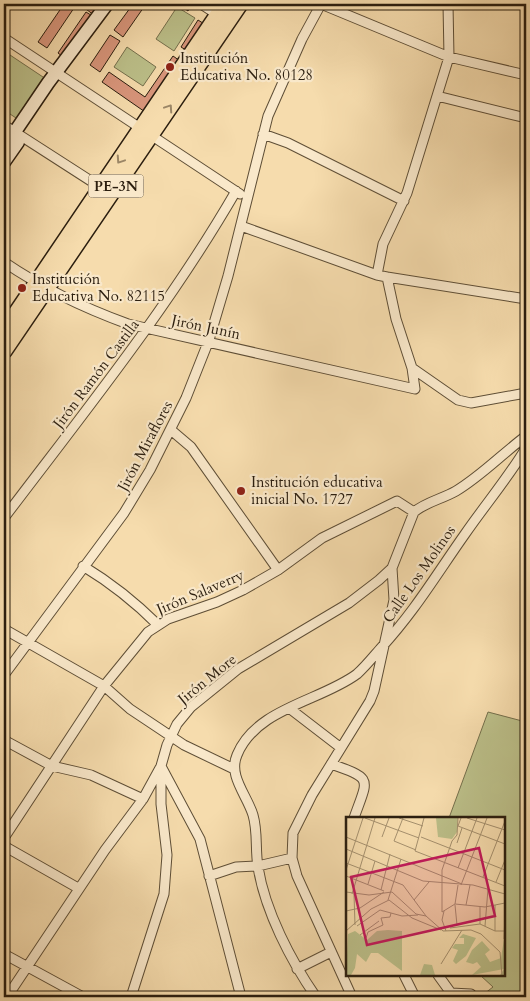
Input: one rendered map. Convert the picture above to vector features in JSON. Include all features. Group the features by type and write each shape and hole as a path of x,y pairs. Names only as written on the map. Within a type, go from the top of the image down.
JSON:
{"highway":[{"name":"PE-3N","path":"4,351 42,286 223,13 240,4"},
{"name":"PE-3N","path":"4,331 42,286"}],"main road":[{"path":"4,148 13,132 53,87 57,74 107,4"},
{"path":"4,162 13,132"}],"street":[{"path":"201,4 223,13"},
{"path":"4,38 145,133 247,198 268,116 302,39 321,4 449,57 526,75"},
{"path":"448,4 449,57 404,201 383,244 382,276 412,368 458,400 471,402 526,393"},
{"path":"437,96 526,118"},
{"path":"13,132 106,191"},
{"path":"263,134 288,143 404,201"},
{"name":"Jirón Ramón Castilla","path":"4,518 147,329 186,273 236,191"},
{"name":"Jirón Miraflores","path":"4,675 124,513 171,430 199,368 209,340 247,198"},
{"path":"241,226 382,276 526,299"},
{"name":"Jirón Junín","path":"4,262 42,286 100,314 147,329 209,340 414,389 412,368"},
{"path":"171,430 191,447 278,570"},
{"path":"414,512 468,483 526,436"},
{"name":"Calle Los Molinos","path":"234,769 240,748 253,733 289,708 357,673 384,644 420,603 464,536 526,448"},
{"name":"Jirón Salaverry","path":"4,838 104,686 136,644 158,625 177,615 217,602 278,570 322,538 397,501 414,512"},
{"name":"Jirón More","path":"131,997 164,894 167,855 161,804 161,766 170,736 191,707 238,669 369,590 392,568 414,512"},
{"path":"83,566 111,583 136,602 158,625"},
{"path":"352,997 297,876 292,858 293,833 331,764 370,701 394,600 392,568"},
{"path":"4,629 104,686 130,709 170,736 210,759 234,769 237,780 249,802 256,829 258,866 270,910 297,970 316,997"},
{"path":"289,708 341,748"},
{"path":"4,740 52,766 91,775 143,799"},
{"path":"331,764 358,774 364,779 365,791 354,817"},
{"path":"7,997 78,888 143,799 161,766"},
{"path":"161,766 200,839 208,876 241,997"},
{"path":"4,846 78,888"},
{"path":"208,876 236,867 258,866 292,858"},
{"path":"297,970 331,952"},
{"path":"4,954 83,997"},
{"path":"404,976 415,997"},
{"path":"439,976 451,993 471,994"}],"green space":[{"path":"177,7 195,18 174,51 156,39"},
{"path":"127,47 156,67 143,86 114,67"},
{"path":"4,51 46,79 19,120 4,110"},
{"path":"488,712 526,722 526,997 480,997 493,987 481,976 505,976 505,817 449,817"}],"building":[{"path":"64,4 74,8 47,48 38,42"},
{"path":"79,4 100,4 94,15"},
{"path":"133,4 146,4 123,37 114,30"},
{"path":"178,4 189,4 191,5 188,11"},
{"path":"86,12 94,17 66,59 58,53"},
{"path":"198,20 206,25 189,52 181,47"},
{"path":"110,35 120,41 100,72 90,65"},
{"path":"173,56 183,63 148,114 102,82 109,72 145,97"}],"place":[{"name":"Institución Educativa No. 80128","path":"170,67"},
{"name":"Institución Educativa No. 82115","path":"22,288"},
{"name":"Institución educativa inicial No. 1727","path":"241,491"}]}
